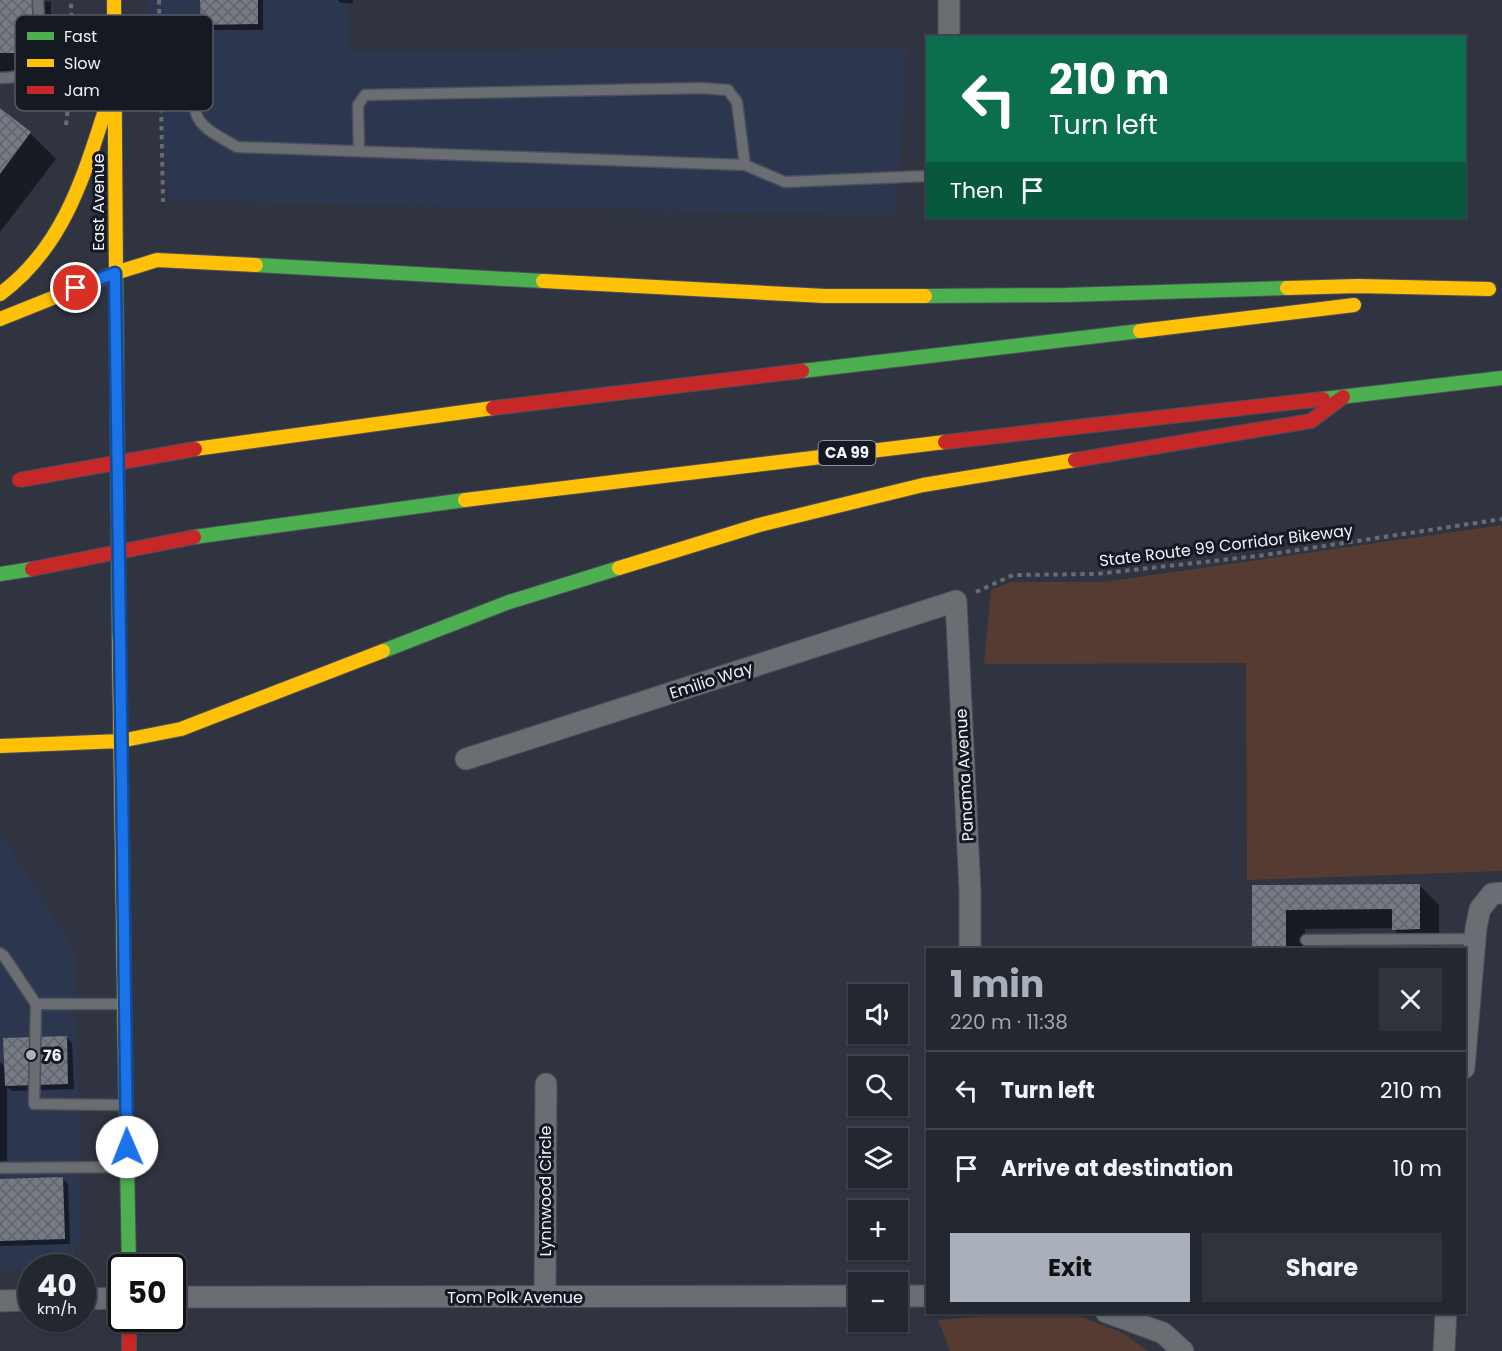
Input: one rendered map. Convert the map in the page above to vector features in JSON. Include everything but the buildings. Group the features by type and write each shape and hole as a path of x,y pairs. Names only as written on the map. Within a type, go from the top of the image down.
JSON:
{"main road":[{"name":"East Avenue","path":"114,0 114,15"},
{"path":"0,294 43,257 62,225 104,111"},
{"name":"East Avenue","path":"115,111 120,741 129,1254"},
{"path":"0,319 115,273 157,260 825,296 1032,296 1358,286 1496,288"},
{"path":"1389,301 1496,288"},
{"path":"14,481 195,449 393,420 1366,304"},
{"name":"CA 99","path":"0,574 194,537 422,504 650,475 1502,378"},
{"path":"0,746 120,741 181,729 508,602 759,525 923,485 1311,421 1344,397"},
{"path":"129,1332 129,1351"}],"street":[{"path":"949,0 949,36"},
{"name":"Emilio Way","path":"466,759 956,601"},
{"name":"Panama Avenue","path":"956,601 970,948"},
{"path":"1466,1045 1475,939 1480,909 1492,894 1502,893"},
{"name":"Lynnwood Circle","path":"545,1297 546,1084"},
{"name":"Tom Polk Avenue","path":"186,1297 848,1296"},
{"path":"908,1296 926,1296"},
{"path":"0,1301 18,1300"},
{"path":"1111,1314 1163,1333 1183,1351"},
{"path":"1444,1351 1446,1314"}],"lane":[{"path":"0,78 15,77"},
{"path":"358,149 358,105 365,95 702,88 728,90 737,102 745,165"},
{"path":"194,111 200,122 237,147 358,149 745,165 785,182 926,176"},
{"path":"1306,940 1475,939"},
{"path":"0,953 36,1004 34,1104 127,1105"},
{"path":"36,1004 125,1004"},
{"path":"0,1168 127,1167"}],"path":[{"path":"71,0 71,15"},
{"path":"159,0 159,15"},
{"path":"65,128 67,111"},
{"path":"161,111 163,202"},
{"name":"State Route 99 Corridor Bikeway","path":"956,601 1014,575 1095,574 1246,557 1502,519"}],"shaded area":[{"path":"146,0 348,0 349,51 907,48 896,215 170,201 162,137 162,111 213,111 213,15 146,15"},
{"path":"1502,525 1502,871 1247,880 1246,663 984,664 991,590 1011,582 1104,582"},
{"path":"0,832 75,951 81,1239 73,1254 18,1254 18,1271 0,1271"},
{"path":"1011,1314 1074,1314 1123,1333 1148,1351 950,1351 938,1320"}],"traffic: fast":[{"path":"256,265 543,281"},
{"path":"116,276 119,640"},
{"path":"925,296 1066,295 1287,288"},
{"path":"802,371 1140,331"},
{"path":"1323,399 1502,378"},
{"path":"194,537 465,500"},
{"path":"383,651 509,602 619,568"},
{"path":"0,574 32,569"},
{"path":"125,1055 129,1254"}],"traffic: slow":[{"path":"114,0 114,15"},
{"path":"0,294 24,273 44,250 60,224 74,197 105,111"},
{"path":"115,111 116,276"},
{"path":"0,319 115,273 157,260 256,265"},
{"path":"543,281 825,296 925,296"},
{"path":"1287,288 1358,286 1489,289"},
{"path":"1140,331 1354,305"},
{"path":"195,449 493,408"},
{"path":"465,500 945,442"},
{"path":"619,568 759,525 923,485 1075,460"},
{"path":"119,640 125,1055"},
{"path":"0,746 120,741 181,729 383,651"}],"traffic: jam":[{"path":"493,408 802,371"},
{"path":"1075,460 1311,421 1343,397"},
{"path":"945,442 1323,399"},
{"path":"19,480 195,449"},
{"path":"32,569 194,537"},
{"path":"129,1332 129,1351"}],"place":[{"name":"76","path":"31,1055"}],"route":[{"path":"76,288 115,273 127,1147"}]}
